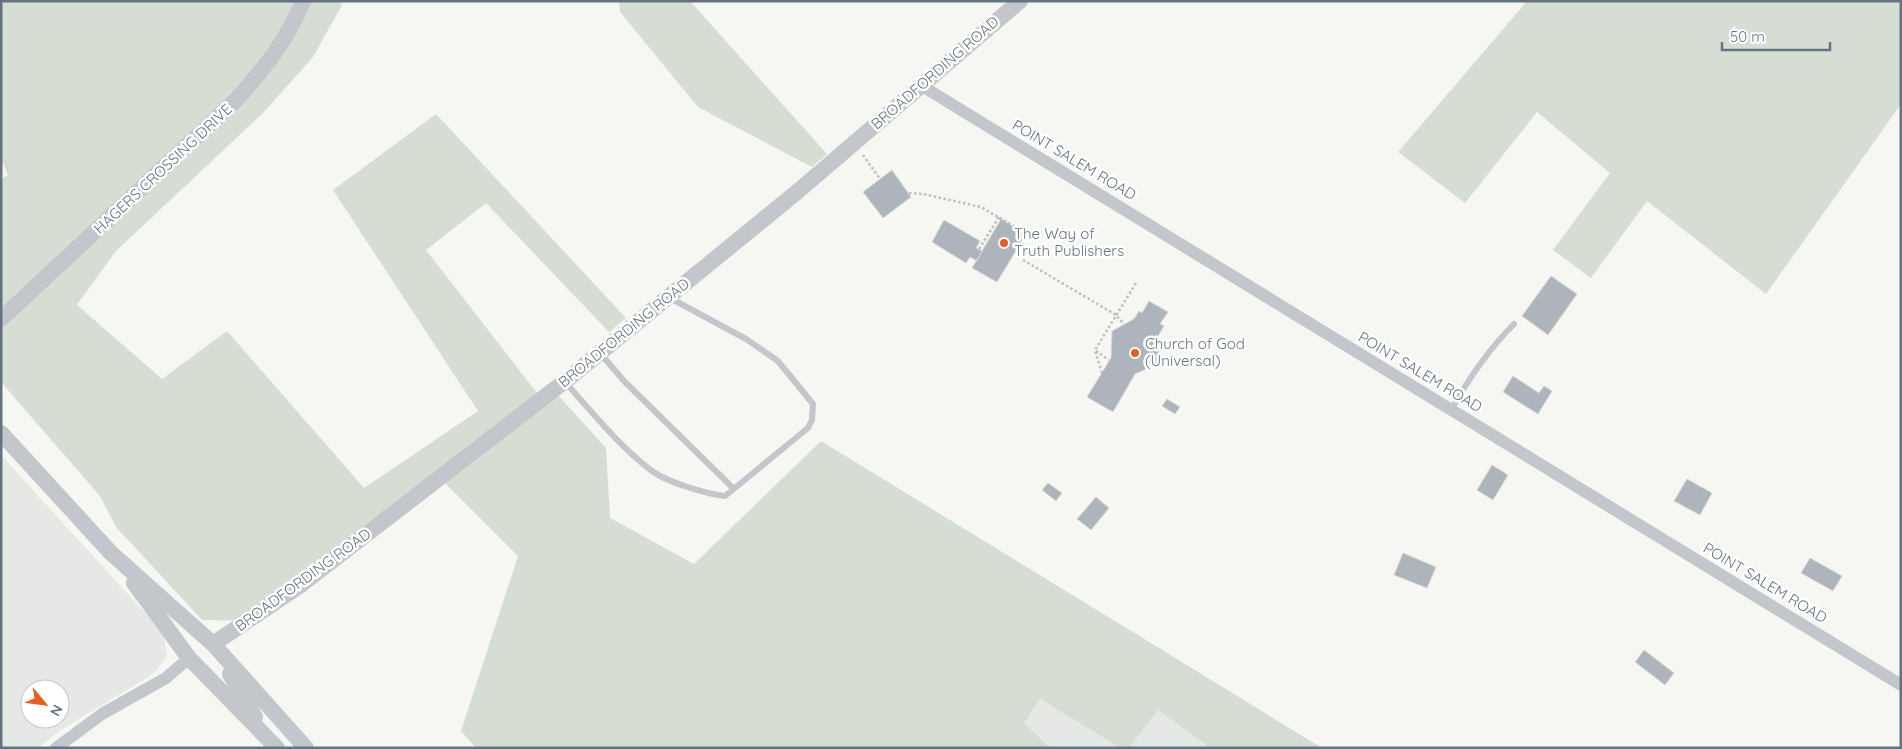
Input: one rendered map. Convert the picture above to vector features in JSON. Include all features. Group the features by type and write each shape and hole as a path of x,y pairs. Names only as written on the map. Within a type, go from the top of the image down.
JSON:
{"street":[{"name":"HAGERS CROSSING DRIVE","path":"1,319 237,99 269,63 293,26 303,1"},
{"name":"BROADFORDING ROAD","path":"213,644 302,584 565,381 854,143 1020,1"},
{"name":"POINT SALEM ROAD","path":"922,86 1901,685"},
{"path":"1,433 112,553 213,644 306,748"},
{"path":"112,553 190,658 273,744"},
{"path":"145,598 213,644 273,744"},
{"path":"56,748 102,714 166,678 190,658"}],"lane":[{"path":"565,381 606,428 653,472 694,490 714,495 725,496 808,428 812,420 813,404 778,361 746,339 669,297"},
{"path":"1452,410 1473,373 1493,345 1514,324"},
{"path":"600,353 624,381 734,489"}],"path":[{"path":"854,143 880,179"},
{"path":"909,193 930,195 981,207 1036,239"},
{"path":"979,249 999,217"},
{"path":"1023,260 1116,315 1124,324"},
{"path":"1102,373 1095,350 1136,283"},
{"path":"1095,350 1109,360"}],"shaded area":[{"path":"1,1 338,1 342,5 313,57 263,113 115,252 77,305 162,379 227,331 364,488 478,411 333,190 436,114 626,318 609,332 486,203 426,250 544,402 556,393 606,448 610,518 694,564 821,441 1322,748 1210,748 1158,710 1129,748 1120,748 1040,699 1024,723 1051,748 476,748 461,731 518,556 443,481 257,621 202,620 116,527 100,496 1,382 1,179 8,175 1,158"},
{"path":"619,1 690,1 827,154 812,167 698,107 620,12"},
{"path":"1527,1 1901,1 1901,104 1766,294 1647,201 1591,278 1553,250 1610,173 1537,112 1465,203 1398,152"},
{"path":"1,455 156,625 164,637 167,655 150,676 70,724 70,679 20,679 20,729 62,729 38,748 1,748"},
{"path":"1040,699 1120,748 1051,748 1024,723"},
{"path":"1158,710 1210,748 1129,748"}],"building":[{"path":"892,170 911,197 883,218 863,192"},
{"name":"The Way of Truth Publishers","path":"1001,219 1026,234 997,282 972,268"},
{"path":"944,220 980,241 976,248 982,251 977,261 970,257 966,263 932,242"},
{"path":"1551,276 1577,294 1548,335 1522,316"},
{"name":"Church of God (Universal)","path":"1149,301 1168,312 1160,324 1164,326 1158,336 1159,363 1135,374 1113,412 1087,397 1111,358 1112,331 1134,319 1139,311 1142,313"},
{"path":"1513,376 1539,393 1544,386 1552,391 1538,414 1503,392"},
{"path":"1167,399 1180,407 1175,414 1162,406"},
{"path":"1492,465 1508,475 1493,500 1477,490"},
{"path":"1687,479 1712,493 1700,515 1674,501"},
{"path":"1048,483 1062,493 1056,501 1042,490"},
{"path":"1096,497 1109,508 1091,530 1077,519"},
{"path":"1403,553 1436,567 1427,588 1394,575"},
{"path":"1810,558 1842,576 1833,591 1801,573"},
{"path":"1644,650 1674,673 1665,685 1635,662"}],"place":[{"name":"The Way of Truth Publishers","path":"1004,243"},
{"name":"Church of God (Universal)","path":"1135,353"}]}
